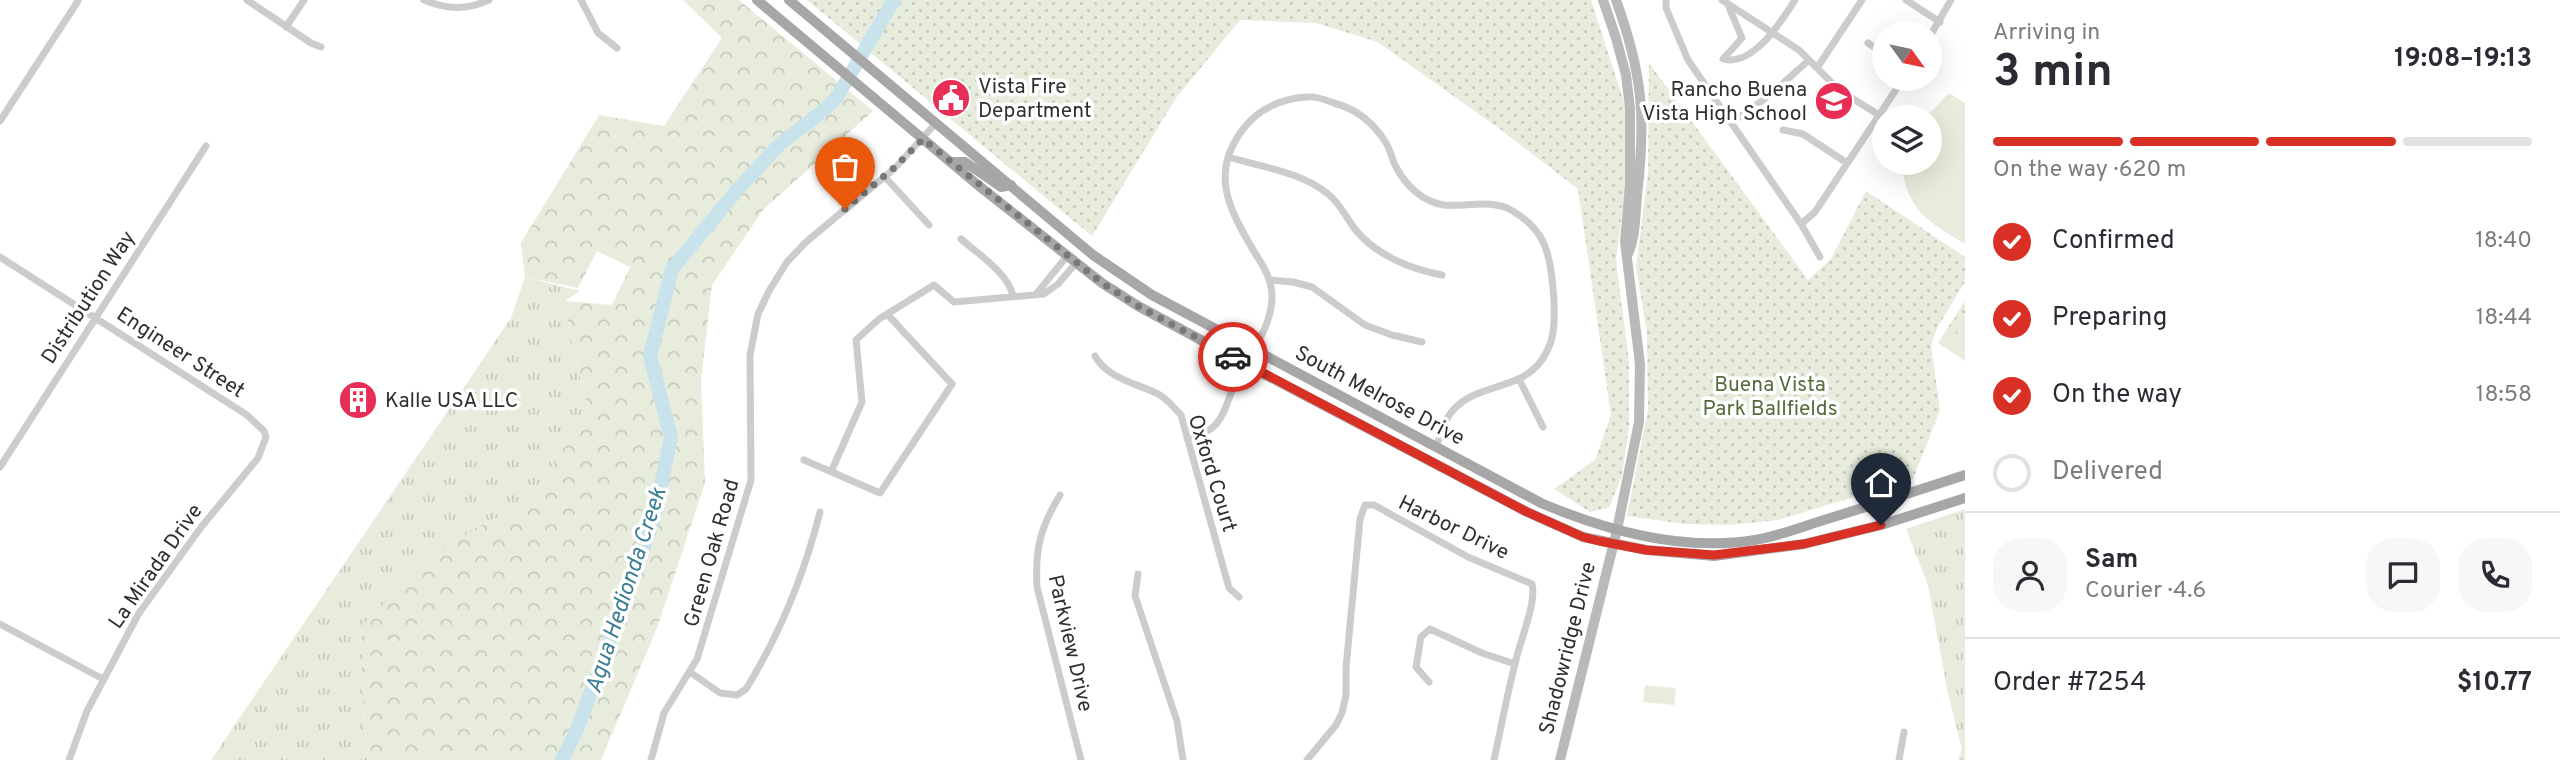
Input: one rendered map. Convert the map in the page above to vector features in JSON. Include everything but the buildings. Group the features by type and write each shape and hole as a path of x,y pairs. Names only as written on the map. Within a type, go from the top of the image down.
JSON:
{"main road":[{"name":"South Melrose Drive","path":"757,0 1071,259 1138,306 1527,512 1583,537 1676,553 1714,555 1768,550 1881,525 1965,498"},
{"name":"South Melrose Drive","path":"789,0 1121,275 1152,295 1541,503 1575,517 1651,538 1689,541 1758,540 1965,475"},
{"path":"951,162 965,162 1001,187 1010,185"}],"street":[{"path":"247,0 321,47"},
{"path":"286,27 304,0"},
{"path":"424,0 454,9 473,7 489,0"},
{"path":"581,0 598,33 617,48"},
{"name":"Shadowridge Drive","path":"1560,760 1617,530 1639,422 1640,364 1625,242 1630,185 1630,108 1626,75 1602,0"},
{"name":"Shadowridge Drive","path":"1616,0 1638,73 1642,107 1642,162 1634,241 1628,254"},
{"path":"1666,0 1666,8 1688,60 1801,224 1820,257"},
{"path":"1726,1 1742,38 1723,58 1733,61 1774,34 1795,0"},
{"path":"1818,68 1862,0"},
{"path":"1906,0 1938,21"},
{"path":"1940,21 1951,0"},
{"path":"0,121 78,1"},
{"path":"1726,1 1800,50 1839,90 1872,111"},
{"path":"1868,43 1872,46"},
{"path":"1731,123 1770,95 1809,60"},
{"path":"1187,439 1198,437 1213,428 1226,412 1233,387 1254,349 1272,304 1270,280 1234,217 1226,194 1225,170 1228,157 1238,134 1248,122 1268,107 1281,101 1311,96 1349,107 1366,119 1385,141 1395,166 1409,186 1423,198 1461,207 1482,204 1510,209 1532,226 1544,244 1549,265 1554,317 1553,335 1539,364 1508,385 1479,392 1454,409 1447,418 1436,447"},
{"name":"Green Oak Road","path":"651,760 664,713 698,659 751,480 750,355 758,314 787,262 806,242 884,176 936,123"},
{"path":"1801,224 1815,212 1872,126"},
{"path":"1783,130 1803,134 1847,163"},
{"name":"Distribution Way","path":"0,467 206,146"},
{"path":"1228,157 1310,181 1332,196 1356,231 1381,252 1422,272 1442,275"},
{"path":"884,176 929,225"},
{"path":"961,239 1011,285 1013,296"},
{"name":"Engineer Street","path":"0,257 247,415 264,431 266,438"},
{"path":"831,472 862,402 856,340 887,314 934,285 954,302 1037,293 1071,259"},
{"path":"1270,280 1293,282 1312,288 1365,325 1422,342"},
{"path":"804,460 880,494 951,384 887,314"},
{"name":"Oxford Court","path":"1095,356 1100,365 1109,372 1167,400 1181,415 1228,588 1239,597"},
{"path":"1519,379 1543,427"},
{"name":"La Mirada Drive","path":"69,760 87,711 139,613 202,526 258,458 266,438"},
{"name":"Parkview Drive","path":"1060,495 1045,519 1039,540 1036,561 1037,587 1081,760"},
{"name":"Harbor Drive","path":"1307,760 1342,713 1346,695 1346,668 1360,519 1365,505 1374,505 1468,557 1532,584 1534,591 1494,760"},
{"path":"690,672 720,693 737,695 746,689 783,622 801,576 820,512"},
{"path":"1138,574 1135,596 1177,721 1183,760"},
{"path":"0,624 103,679"},
{"path":"1429,682 1416,667 1421,636 1430,629 1482,653 1515,663"},
{"path":"1899,760 1904,732"}],"green space":[{"path":"683,0 739,0 873,111 763,210 712,285 701,380 705,483 657,628 601,760 368,760 362,684 362,626 415,572 474,529 529,502 588,410 572,345 565,301 612,305 630,267 597,251 578,288 525,277 521,243 599,115 664,126 722,38"},
{"path":"807,0 1591,0 1633,130 1616,260 1629,361 1629,426 1622,476 1609,508 1590,512 1554,489 1595,460 1611,415 1578,189 1504,132 1378,42 1316,23 1240,20 1176,98 1092,236"},
{"name":"Buena Vista Park Ballfields","path":"1649,63 1808,280 1831,259 1866,191 1965,257 1965,282 1937,328 1931,345 1940,410 1913,479 1778,520 1730,525 1685,524 1627,516 1648,410 1647,334 1636,267 1648,174"},
{"path":"1949,93 1965,103 1965,244 1922,214 1909,195 1904,175 1942,175 1942,105 1938,105"},
{"path":"525,277 580,291 565,301 572,345 588,410 529,502 474,529 362,626 362,684 368,760 211,760 511,318"},
{"path":"1965,301 1965,361 1938,343"},
{"path":"1960,313 1965,316 1965,337 1951,328"},
{"path":"1950,329 1965,339 1965,359 1940,344"},
{"path":"1965,509 1965,760 1958,760 1962,749 1948,694 1928,585 1906,529"},
{"path":"1645,685 1676,688 1674,705 1643,702"}],"waterway":[{"name":"Agua Hedionda Creek","path":"562,760 578,727 653,522 671,438 650,356 672,269 738,189 780,144 837,97 894,0"}],"way so far":[{"path":"845,209 895,167 923,139 979,187 1102,283 1138,306 1233,357"}],"place":[{"name":"Vista Fire Department","path":"951,98"},
{"name":"Rancho Buena Vista High School","path":"1834,101"},
{"name":"Kalle USA LLC","path":"358,400"}],"route":[{"path":"1233,357 1527,512 1583,537 1646,550 1714,555 1804,544 1881,525"}]}
